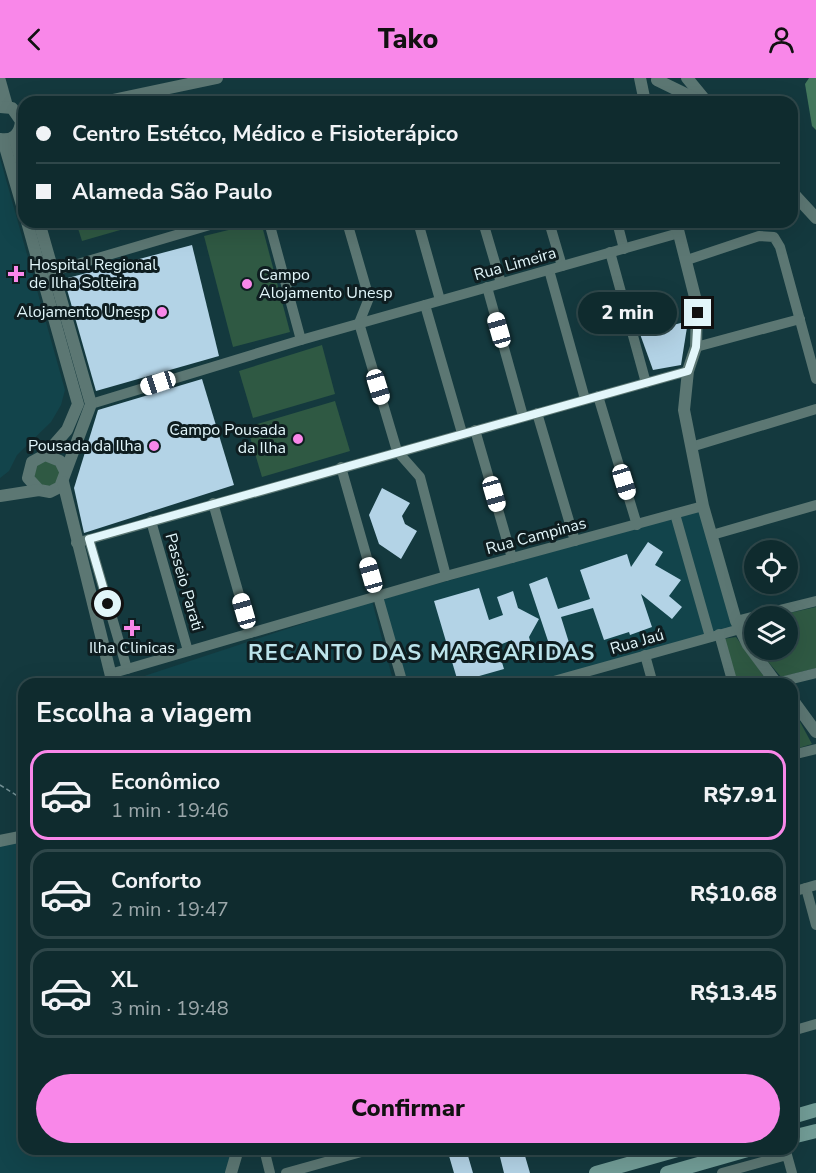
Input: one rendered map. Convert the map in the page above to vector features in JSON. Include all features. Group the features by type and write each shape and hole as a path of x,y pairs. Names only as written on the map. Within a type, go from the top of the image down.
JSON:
{"main road":[{"path":"798,1115 816,1110"},
{"path":"798,1136 816,1131"},
{"path":"596,1173 660,1155"},
{"path":"667,1173 730,1155"}],"street":[{"path":"132,96 217,78"},
{"path":"687,78 700,96"},
{"path":"647,96 651,79 691,96"},
{"path":"0,81 3,107 15,129 18,157"},
{"path":"798,198 816,218"},
{"path":"5,495 28,472 35,458 45,455 67,430 78,404 29,228"},
{"path":"5,495 55,490 64,476 91,404 41,228"},
{"path":"54,271 200,228"},
{"path":"272,228 301,340"},
{"path":"349,228 369,298 359,323 398,451 420,477 446,576"},
{"path":"420,228 440,300"},
{"path":"485,228 501,283"},
{"path":"551,228 562,266"},
{"path":"618,228 624,249"},
{"path":"677,228 697,304 696,347 688,371 684,410 703,506 738,625 748,645 773,678"},
{"name":"Rua Limeira","path":"91,404 359,323 624,249 677,228"},
{"path":"687,260 759,236 774,237 780,248 816,379"},
{"path":"610,252 646,383"},
{"path":"549,270 585,399"},
{"path":"487,287 523,416"},
{"path":"425,305 462,433"},
{"path":"696,347 800,320"},
{"path":"76,543 688,371"},
{"path":"598,396 637,525"},
{"path":"691,447 816,409"},
{"path":"537,413 575,541"},
{"path":"475,429 512,558"},
{"path":"45,455 60,461 76,543 111,678"},
{"path":"341,467 401,678"},
{"path":"28,472 31,483 54,499 71,518"},
{"path":"213,503 250,633"},
{"path":"712,535 816,504"},
{"name":"Rua Campinas","path":"113,678 127,669 376,596 703,506"},
{"path":"675,514 731,678"},
{"name":"Passeio Parati","path":"151,521 188,651"},
{"path":"89,539 127,669"},
{"name":"Rua Jaú","path":"572,678 715,636 738,625 816,602"},
{"path":"645,655 651,678"},
{"path":"798,678 816,673"},
{"path":"798,707 816,732"},
{"path":"798,754 816,749"},
{"path":"0,841 18,837"},
{"path":"811,886 816,925"},
{"path":"798,1029 816,1024"},
{"path":"231,1173 236,1155"},
{"path":"266,1155 270,1173"},
{"path":"330,1155 331,1160"},
{"path":"286,1173 350,1155"},
{"path":"724,1173 787,1155 792,1173"}],"path":[{"path":"0,785 18,796"}],"shaded area":[{"name":"Hospital Regional de Ilha Solteira","path":"0,158 65,390 61,405 51,422 17,455 9,471 0,478"},
{"path":"701,510 732,628 551,678 404,678 383,599"},
{"path":"372,601 392,678 138,678"},
{"path":"18,842 18,1155 230,1155 226,1173 0,1173 0,846"}],"green space":[{"path":"809,78 816,78 816,130 812,126 805,84"},
{"path":"78,228 127,228 82,241"},
{"name":"Campo Alojamento Unesp","path":"237,228 263,228 290,332 233,347 204,236"},
{"path":"322,345 335,394 253,418 239,371"},
{"name":"Campo Pousada da Ilha","path":"335,401 350,451 262,477 247,427"},
{"path":"43,461 54,463 61,473 55,485 42,487 34,477 36,466"},
{"path":"816,607 816,668 781,677 767,660 798,660 798,611"},
{"path":"736,637 744,648 744,660 753,660 766,678 734,678 723,639"},
{"path":"798,718 812,744 798,748"}],"building":[{"name":"Alojamento Unesp","path":"192,245 219,356 96,391 64,279"},
{"path":"688,321 681,365 653,370 640,334"},
{"name":"Pousada da Ilha","path":"202,379 234,485 84,533 74,488 98,410"},
{"path":"382,488 410,503 402,516 405,524 417,531 401,559 379,544 369,515"},
{"path":"648,542 663,552 655,565 681,580 669,596 682,607 672,619 641,594 652,627 630,635 629,632 604,640 593,608 561,617 571,649 553,656 529,584 547,577 558,609 590,599 580,570 627,554 631,567"},
{"path":"479,588 489,620 503,615 497,597 513,591 518,608 539,619 529,637 534,654 518,659 512,640 497,646 504,669 472,678 457,678 434,601"},
{"path":"449,1155 468,1155 473,1173 454,1173"},
{"path":"500,1155 525,1155 530,1173 504,1173"}],"place":[{"name":"Hospital Regional de Ilha Solteira","path":"16,274"},
{"name":"Campo Alojamento Unesp","path":"247,284"},
{"name":"Alojamento Unesp","path":"162,312"},
{"name":"Campo Pousada da Ilha","path":"298,439"},
{"name":"Pousada da Ilha","path":"154,446"},
{"name":"Ilha Clinicas","path":"132,628"}],"district":[{"name":"RECANTO DAS MARGARIDAS","path":"422,653"}],"route":[{"path":"108,604 89,539 688,371 696,347 698,313"}]}
